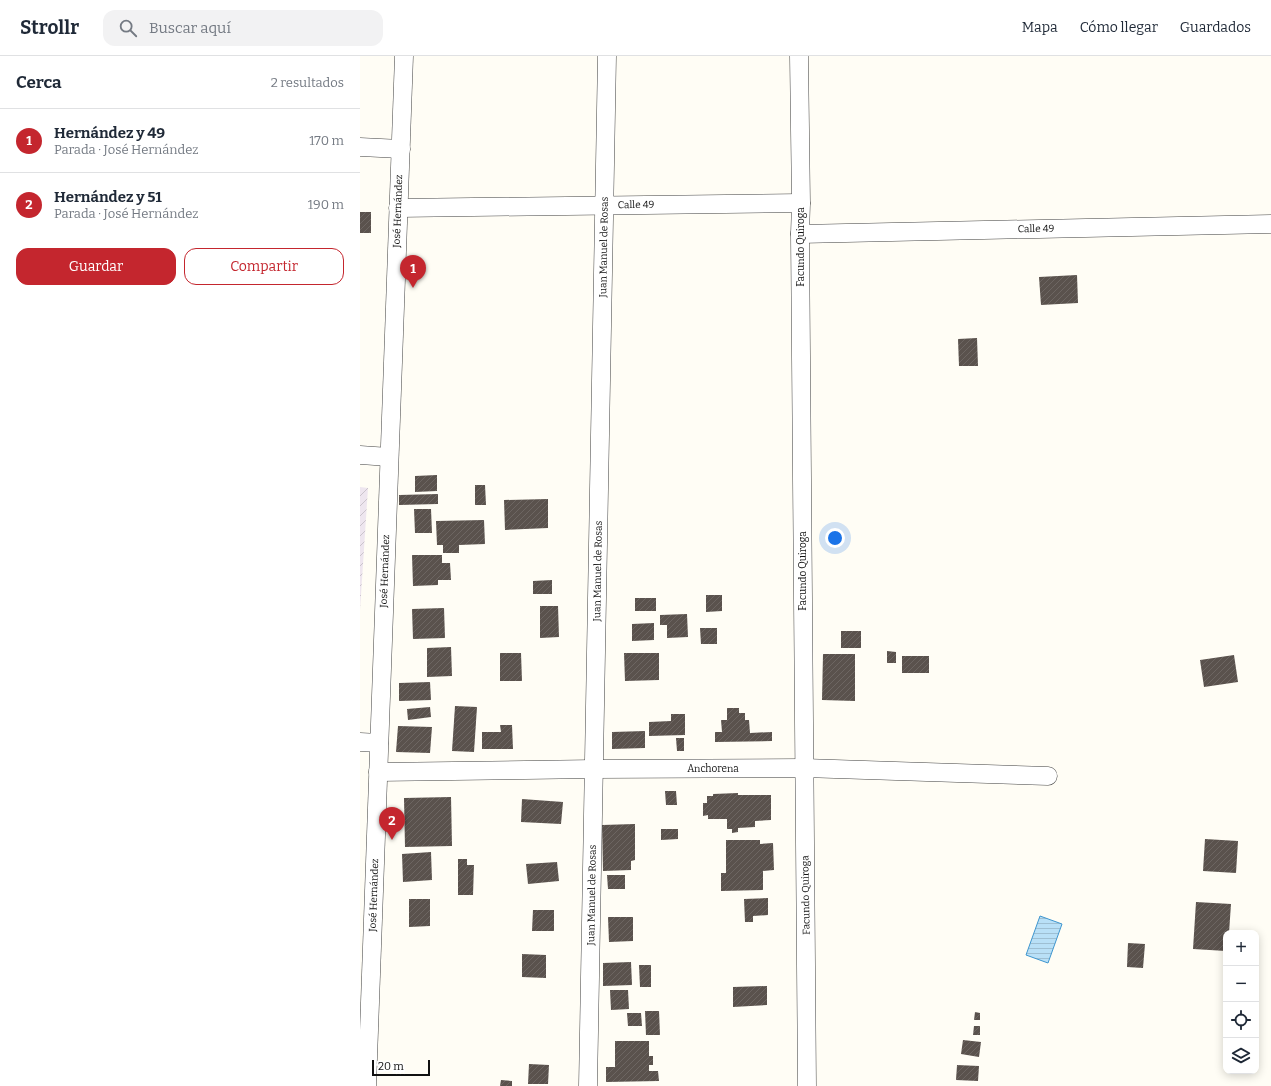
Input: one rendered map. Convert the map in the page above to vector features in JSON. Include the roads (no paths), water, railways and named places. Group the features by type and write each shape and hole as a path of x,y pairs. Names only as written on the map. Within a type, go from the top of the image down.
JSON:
{"street":[{"name":"José Hernández","path":"367,1086 364,1051 378,772 404,56"},
{"name":"Juan Manuel de Rosas","path":"588,1086 607,56"},
{"name":"Facundo Quiroga","path":"799,56 807,1086"},
{"path":"360,147 400,150"},
{"name":"Calle 49","path":"398,208 801,204"},
{"name":"Calle 49","path":"800,234 1271,224"},
{"path":"360,455 390,457"},
{"path":"360,742 379,743"},
{"name":"Anchorena","path":"378,772 804,768 1048,776"}],"water":[{"path":"1040,916 1062,924 1048,963 1026,955"}],"place":[{"name":"Hernández y 49","path":"413,288"},
{"name":"Hernández y 51","path":"392,840"}]}
